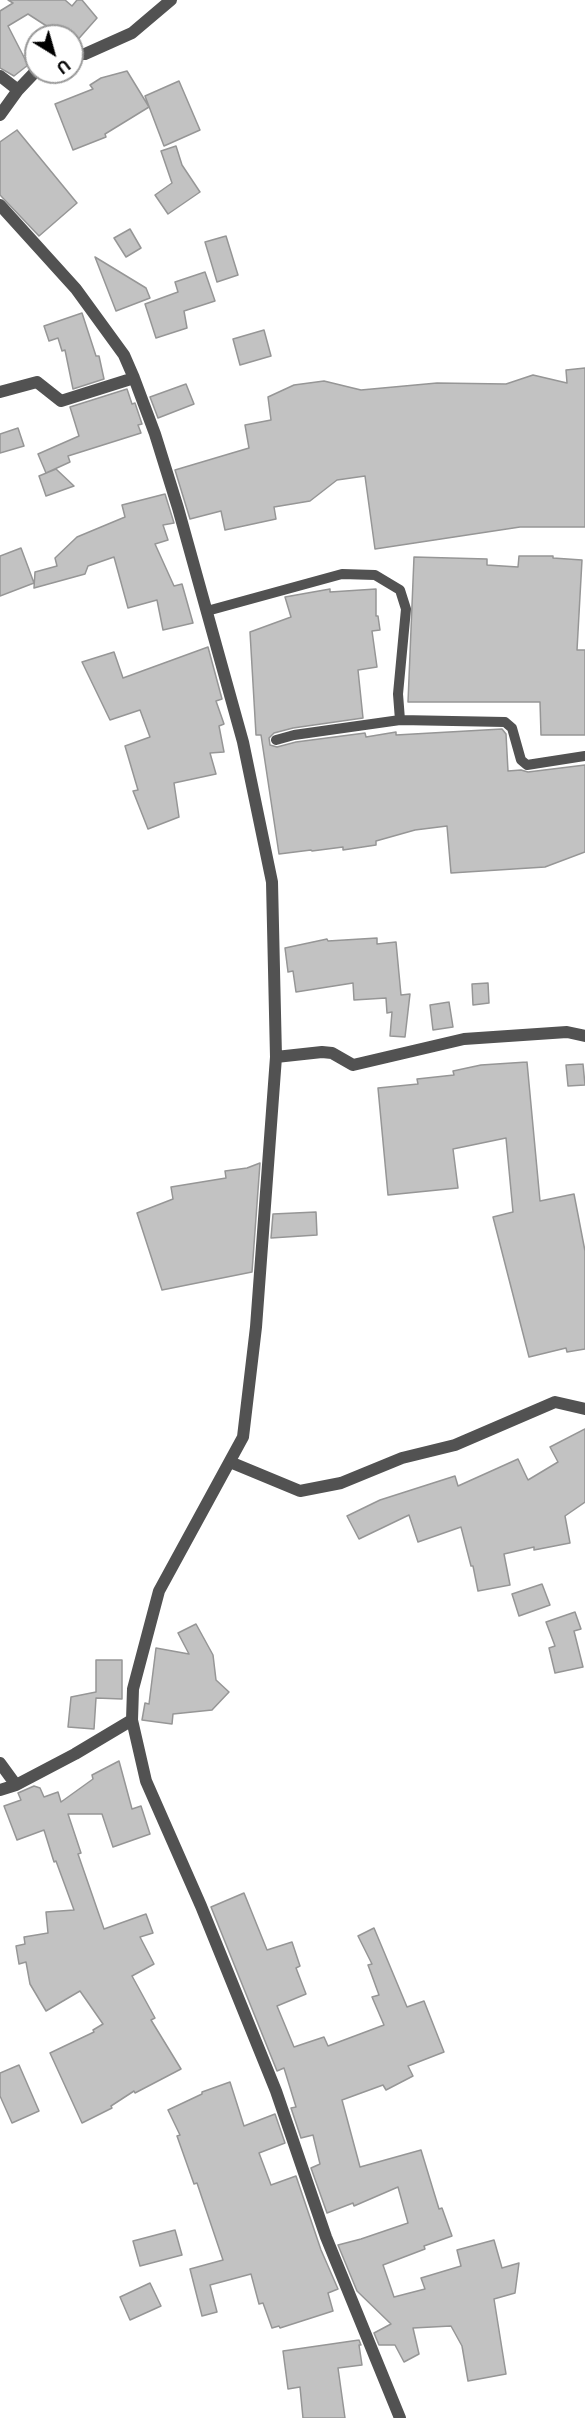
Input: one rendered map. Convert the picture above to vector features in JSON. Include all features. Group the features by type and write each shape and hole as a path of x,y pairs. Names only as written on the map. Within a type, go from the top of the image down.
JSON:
{"street":[{"path":"84,54 132,33 171,0"},
{"path":"0,76 18,90"},
{"path":"0,115 24,84"},
{"path":"0,205 76,289 124,355 134,378 158,444 243,742 272,882 276,1057 254,1338 243,1437 159,1591 133,1689 132,1720 146,1781 201,1906 276,2091 326,2237 400,2418"},
{"path":"0,392 37,382 62,402 134,378"},
{"path":"276,1057 332,1053 353,1065 464,1039 567,1032 585,1036"},
{"path":"230,1462 300,1491 341,1482 402,1458 455,1444 555,1402 585,1409"},
{"path":"0,1790 16,1785 132,1720"},
{"path":"0,1763 16,1785"}],"lane":[{"path":"207,611 342,574 375,575 400,590 406,609 398,694 400,720"},
{"path":"276,740 294,735 400,720 506,722 512,728 521,760 527,765 585,756"}],"building":[{"path":"8,0 65,0 72,6 77,0 82,0 97,18 84,33 84,24 43,24 28,14 8,26 24,57 24,68 14,76 0,68 0,11 13,3"},
{"path":"127,71 149,107 105,134 106,137 73,150 55,104 93,89 90,85 101,78"},
{"path":"179,81 200,130 164,146 145,96"},
{"path":"17,130 77,203 39,236 0,195 0,142"},
{"path":"176,146 182,165 200,192 168,214 155,195 172,183 161,151"},
{"path":"130,229 141,248 126,257 114,238"},
{"path":"226,236 238,275 217,282 205,242"},
{"path":"95,257 146,288 150,298 116,311"},
{"path":"205,272 215,301 184,311 187,328 156,338 145,304 178,292 175,282"},
{"path":"82,313 96,356 99,356 104,379 73,389 65,350 62,351 58,338 49,341 44,326"},
{"path":"264,330 271,356 240,365 233,339"},
{"path":"585,368 585,527 520,527 375,549 365,476 337,480 310,501 274,507 276,519 225,530 221,511 190,519 175,470 249,448 245,425 271,420 268,397 294,385 324,381 361,390 437,383 506,384 533,375 567,383 566,370"},
{"path":"186,384 194,404 158,418 150,397"},
{"path":"127,389 132,404 135,403 142,424 138,425 141,433 68,456 70,462 46,473 38,454 79,436 70,407"},
{"path":"18,428 24,446 0,453 0,434"},
{"path":"56,469 74,486 46,496 39,476"},
{"path":"165,494 174,523 163,525 168,540 155,544 174,586 182,584 193,623 163,630 157,600 128,608 114,557 88,566 85,574 34,588 35,572 57,566 55,558 77,537 125,517 122,505"},
{"path":"21,548 34,583 0,596 0,556"},
{"path":"519,556 553,556 553,558 582,560 577,650 585,650 585,735 541,735 540,702 408,702 414,557 487,559 487,565 518,567"},
{"path":"330,589 330,592 376,589 376,616 378,616 380,630 372,631 377,667 358,670 363,718 274,733 269,738 270,745 277,747 296,742 365,733 366,737 396,732 396,735 502,729 506,734 508,771 528,772 585,765 585,852 545,867 451,873 447,826 415,830 376,841 376,845 343,850 343,847 279,854 261,735 256,735 250,632 291,617 285,597"},
{"path":"208,647 222,699 216,701 224,724 219,726 224,752 210,753 216,774 174,783 179,817 148,829 133,791 138,790 125,746 150,737 140,710 110,720 82,662 114,652 123,678"},
{"path":"377,938 377,944 396,942 401,995 410,994 405,1037 390,1036 392,1012 387,1013 386,998 354,1000 353,983 296,992 293,971 288,972 285,948 327,939 328,941"},
{"path":"488,983 489,1003 473,1005 472,984"},
{"path":"449,1002 453,1027 433,1030 430,1005"},
{"path":"527,1062 540,1201 574,1194 585,1251 585,1349 567,1352 566,1348 529,1357 493,1217 513,1212 506,1138 453,1149 458,1188 388,1195 378,1088 418,1084 417,1079 454,1075 453,1071 481,1065"},
{"path":"583,1064 585,1085 568,1086 566,1065"},
{"path":"260,1163 252,1272 162,1290 137,1213 173,1199 171,1187 226,1178 225,1171 247,1168"},
{"path":"316,1212 317,1235 271,1238 273,1214"},
{"path":"585,1429 585,1502 565,1516 570,1543 534,1550 534,1547 504,1554 510,1585 478,1591 461,1527 418,1542 409,1515 359,1539 347,1516 380,1500 455,1476 458,1486 518,1459 528,1480 558,1462 550,1447"},
{"path":"542,1584 550,1605 519,1616 512,1594"},
{"path":"575,1612 581,1629 574,1631 583,1667 555,1673 549,1648 555,1646 546,1622"},
{"path":"196,1624 213,1655 216,1680 229,1692 212,1710 173,1714 172,1724 142,1720 145,1703 149,1704 156,1648 189,1654 178,1633"},
{"path":"96,1660 122,1660 122,1699 96,1698 94,1729 68,1727 71,1697 96,1692"},
{"path":"119,1761 132,1809 141,1806 150,1834 113,1847 102,1814 68,1814 81,1853 78,1854 104,1929 146,1914 153,1933 140,1937 154,1964 132,1976 155,2018 151,2020 181,2069 135,2093 134,2091 111,2106 112,2108 82,2123 50,2053 94,2032 93,2030 103,2024 80,1991 46,2011 30,1984 26,1962 19,1964 16,1946 25,1944 24,1937 48,1933 46,1912 74,1910 56,1861 54,1862 44,1830 17,1840 4,1806 21,1800 18,1793 34,1786 40,1788 44,1797 58,1792 61,1802 93,1779 92,1775"},
{"path":"244,1893 267,1950 292,1942 300,1966 296,1968 306,1994 277,2006 294,2047 324,2037 328,2046 384,2025 372,1997 379,1995 368,1965 372,1964 358,1936 374,1928 407,2007 424,2001 444,2052 408,2066 413,2076 386,2090 383,2085 342,2100 360,2167 421,2150 439,2209 442,2208 452,2236 383,2265 394,2297 425,2289 421,2278 461,2266 457,2250 494,2240 502,2268 519,2263 515,2293 494,2299 506,2374 468,2381 462,2346 451,2326 413,2328 419,2354 404,2362 395,2345 379,2345 374,2333 391,2324 357,2291 338,2245 408,2223 398,2187 354,2206 353,2203 327,2213 311,2168 320,2164 313,2135 301,2138 291,2108 296,2107 284,2068 277,2071 211,1907"},
{"path":"19,2065 39,2111 12,2123 0,2096 0,2073"},
{"path":"230,2082 244,2126 275,2114 285,2143 259,2153 271,2185 296,2176 321,2250 338,2289 328,2293 333,2311 280,2328 279,2326 272,2328 263,2303 259,2304 251,2274 210,2285 217,2312 202,2316 190,2269 223,2260 197,2183 194,2184 177,2136 180,2135 168,2110 202,2092"},
{"path":"175,2230 182,2255 140,2266 133,2241"},
{"path":"150,2283 161,2306 130,2320 120,2297"},
{"path":"359,2340 362,2365 338,2368 345,2418 303,2418 300,2387 288,2389 283,2351"}]}
